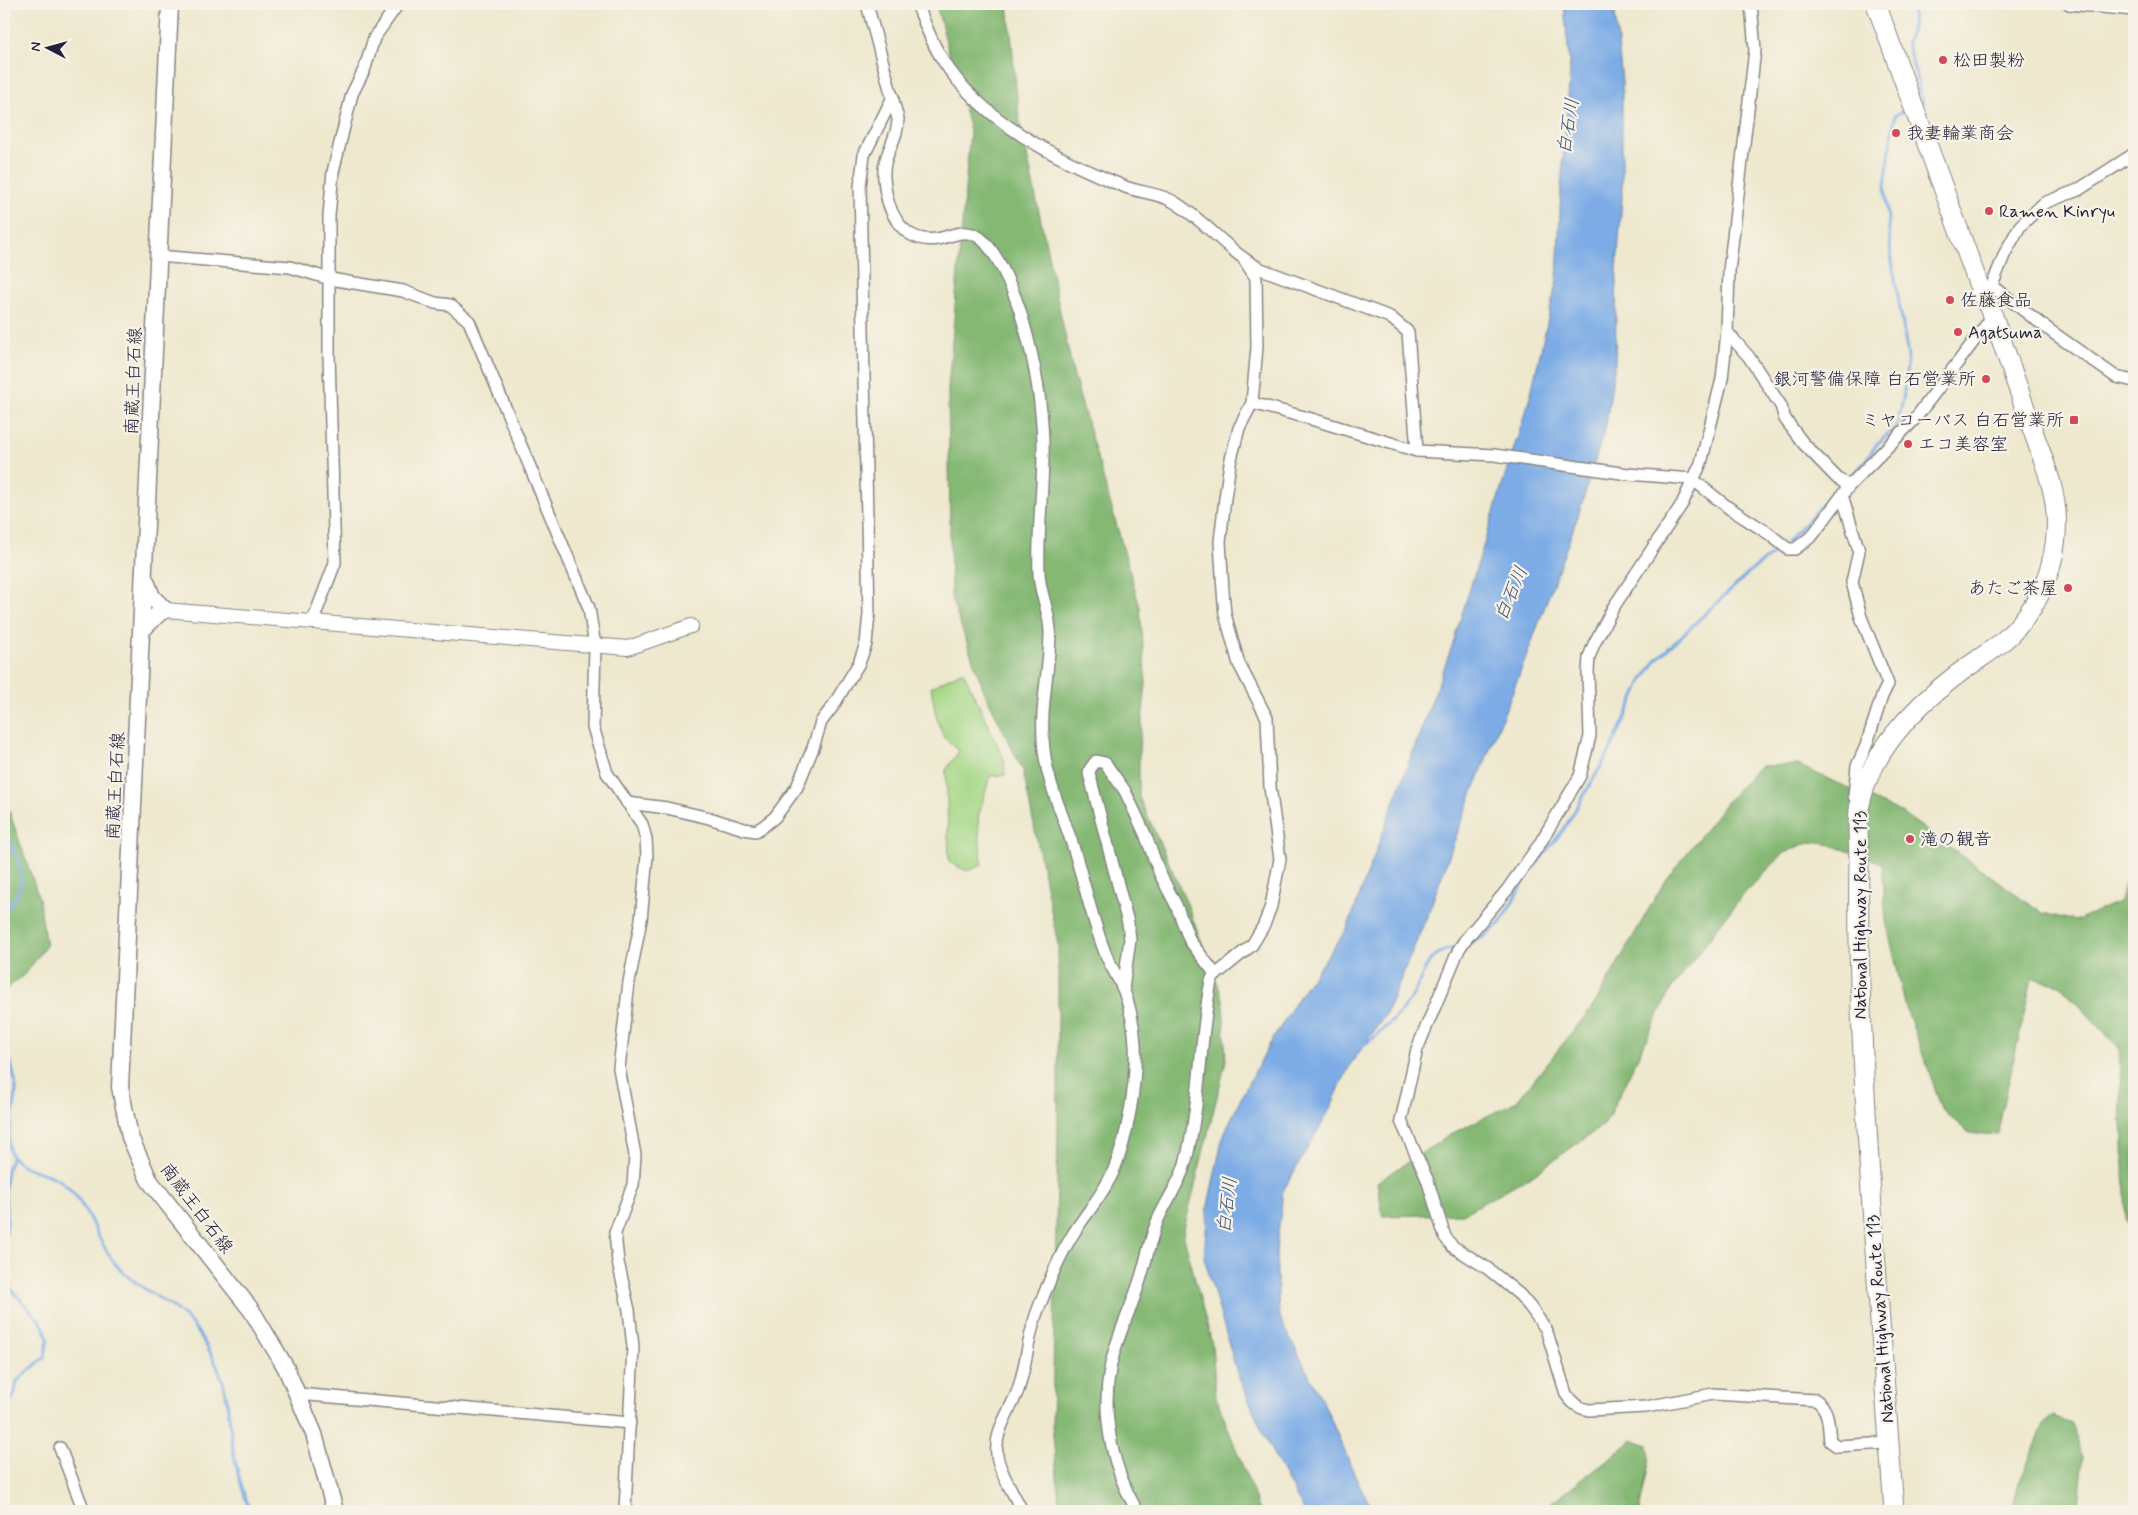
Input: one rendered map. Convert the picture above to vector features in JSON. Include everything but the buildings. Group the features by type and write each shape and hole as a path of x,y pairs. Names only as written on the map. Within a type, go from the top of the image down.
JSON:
{"highway":[{"name":"National Highway Route 113","path":"1876,4 1982,294 1993,316 2050,480 2056,509 2057,537 2053,560 2044,585 2032,609 2018,627 2000,643 1952,678 1898,730 1883,750 1867,781 1859,806 1858,945 1865,1102 1894,1511"}],"main road":[{"name":"南蔵王白石線","path":"170,4 120,1087 124,1114 133,1144 149,1180 252,1311 276,1350 298,1394 314,1434 335,1511"},
{"path":"142,630 159,613 166,610 152,597 144,577"}],"street":[{"path":"312,623 335,563 329,355 329,216 333,172 352,94 364,68 374,38 398,4"},
{"path":"867,4 899,124 898,132 885,157 884,171 886,197 893,217 902,229 921,237 936,239 964,233 979,237 1000,264 1024,322 1042,428 1039,572 1050,634 1043,719 1044,748 1050,784 1075,851 1088,906 1109,964 1123,989 1134,1033 1135,1068 1132,1101 1117,1160 1104,1190 1068,1244 1039,1306 1019,1387 998,1436 998,1461 1022,1511"},
{"path":"918,4 932,40 948,67 982,105 1007,126 1050,153 1125,187 1172,201 1188,212 1245,261 1276,276 1390,317 1408,332 1417,451"},
{"path":"1751,4 1754,50 1729,270 1727,332 1720,387 1705,449 1682,504 1613,608 1589,657 1590,736 1580,776 1539,845 1507,890 1462,944 1417,1049 1401,1121 1427,1179 1445,1237 1452,1246 1486,1268 1520,1295 1530,1307 1546,1329 1566,1394 1570,1401 1580,1408 1589,1410 1646,1407 1713,1394 1816,1400 1824,1406 1827,1414 1830,1441 1837,1446 1889,1443"},
{"path":"2069,4 2134,10"},
{"path":"627,803 666,808 709,818 744,829 756,830 765,825 775,817 797,787 813,748 821,722 859,663 866,644 869,614 860,186 864,156 893,97"},
{"path":"1982,294 1991,288 2005,253 2020,226 2044,203 2078,190 2134,154"},
{"path":"158,256 290,268 330,279 403,291 434,302 450,305 469,321 589,608 595,646 593,727 607,773 642,824 646,839 647,856 641,920 629,982 619,1068 635,1155 633,1185 615,1233 618,1262 632,1330 633,1363 625,1511"},
{"path":"1137,1511 1121,1480 1115,1455 1107,1405 1110,1369 1140,1280 1156,1223 1184,1168 1194,1116 1211,981 1252,945 1264,925 1271,906 1280,859 1270,787 1267,718 1239,664 1225,614 1220,542 1230,463 1239,428 1252,403 1257,347 1256,278 1245,261"},
{"path":"1982,294 1997,290 2116,377 2134,381"},
{"path":"1252,403 1417,451 1494,456 1692,479 1729,508 1788,549 1795,549 1812,536 1844,486 1914,420 1993,316"},
{"path":"1727,332 1749,357 1781,406 1785,419 1803,443 1844,486 1859,551 1852,582 1861,618 1888,684 1857,766 1854,796 1859,806"},
{"path":"166,610 628,648 690,626"},
{"path":"1123,989 1129,953 1129,931 1126,910 1089,773 1096,761 1105,763 1125,791 1190,941 1216,975"},
{"path":"298,1394 630,1423"},
{"path":"60,1448 84,1511"}],"green space":[{"path":"4,4 9,4 10,35 4,51"},
{"path":"936,4 1008,4 1019,117 1073,373 1140,607 1146,684 1139,749 1139,797 1186,901 1223,999 1226,1061 1183,1233 1212,1344 1216,1397 1260,1511 1060,1511 1052,1424 1058,1131 1058,945 1023,771 984,691 951,598 948,389 970,131"},
{"path":"963,671 1004,759 1005,775 990,776 978,817 982,865 967,871 949,862 946,770 959,751 944,738 936,716 931,687"},
{"path":"1798,765 1902,813 2043,913 2075,921 2120,901 2134,852 2134,1242 2126,1219 2119,1048 2060,985 2032,978 1997,1135 1969,1133 1943,1111 1906,1008 1886,921 1882,863 1828,844 1809,842 1784,853 1742,896 1671,989 1605,1124 1534,1174 1463,1214 1383,1216 1377,1182 1453,1133 1517,1101 1594,1005 1663,884 1728,800 1760,766"},
{"path":"4,796 39,898 46,946 26,973 4,991"},
{"path":"2054,1416 2072,1423 2083,1457 2078,1504 2074,1511 2012,1511 2019,1483 2044,1424"},
{"path":"1633,1440 1648,1445 1650,1458 1639,1511 1540,1511"}],"water":[{"name":"白石川","path":"1564,4 1614,4 1622,82 1622,198 1617,269 1615,363 1606,425 1578,516 1527,655 1462,820 1428,914 1386,1014 1350,1065 1327,1115 1283,1191 1276,1252 1279,1316 1326,1408 1360,1487 1375,1511 1304,1511 1268,1444 1237,1373 1204,1257 1208,1205 1223,1136 1244,1092 1268,1047 1305,987 1347,929 1451,649 1530,397 1557,280 1561,187 1570,71"}],"waterway":[{"path":"1913,4 1912,28 1907,42 1923,103 1921,103"},
{"path":"1846,480 1862,465 1877,444 1897,426 1903,400 1908,356 1891,255 1885,185 1895,115 1904,111"},
{"path":"1786,543 1842,484"},
{"path":"1466,944 1485,936 1501,922 1527,876 1564,829 1611,749 1642,681 1658,658 1752,570 1781,547"},
{"path":"4,831 17,858 21,873 20,887 4,914"},
{"path":"1362,1046 1389,1024 1407,1004 1430,960 1436,955 1457,947"},
{"path":"4,1046 12,1067 16,1089 9,1133 9,1149 12,1156 22,1165 56,1178 72,1191 86,1212 103,1246 118,1267 127,1276 181,1313 197,1331 214,1359 223,1381 236,1464 250,1511"},
{"path":"4,1238 7,1222 5,1184 12,1156"},
{"path":"4,1273 11,1289 45,1329 48,1340 45,1357 17,1381 15,1393 4,1414"}],"place":[{"name":"松田製粉","path":"1943,60"},
{"name":"我妻輪業商会","path":"1896,133"},
{"name":"Ramen Kinryu","path":"1989,211"},
{"name":"佐藤食品","path":"1950,300"},
{"name":"Agatsuma","path":"1958,332"},
{"name":"銀河警備保障 白石営業所","path":"1986,379"},
{"name":"ミヤコーバス 白石営業所","path":"2074,420"},
{"name":"エコ美容室","path":"1908,444"},
{"name":"あたご茶屋","path":"2068,588"},
{"name":"滝の観音","path":"1910,839"}]}
